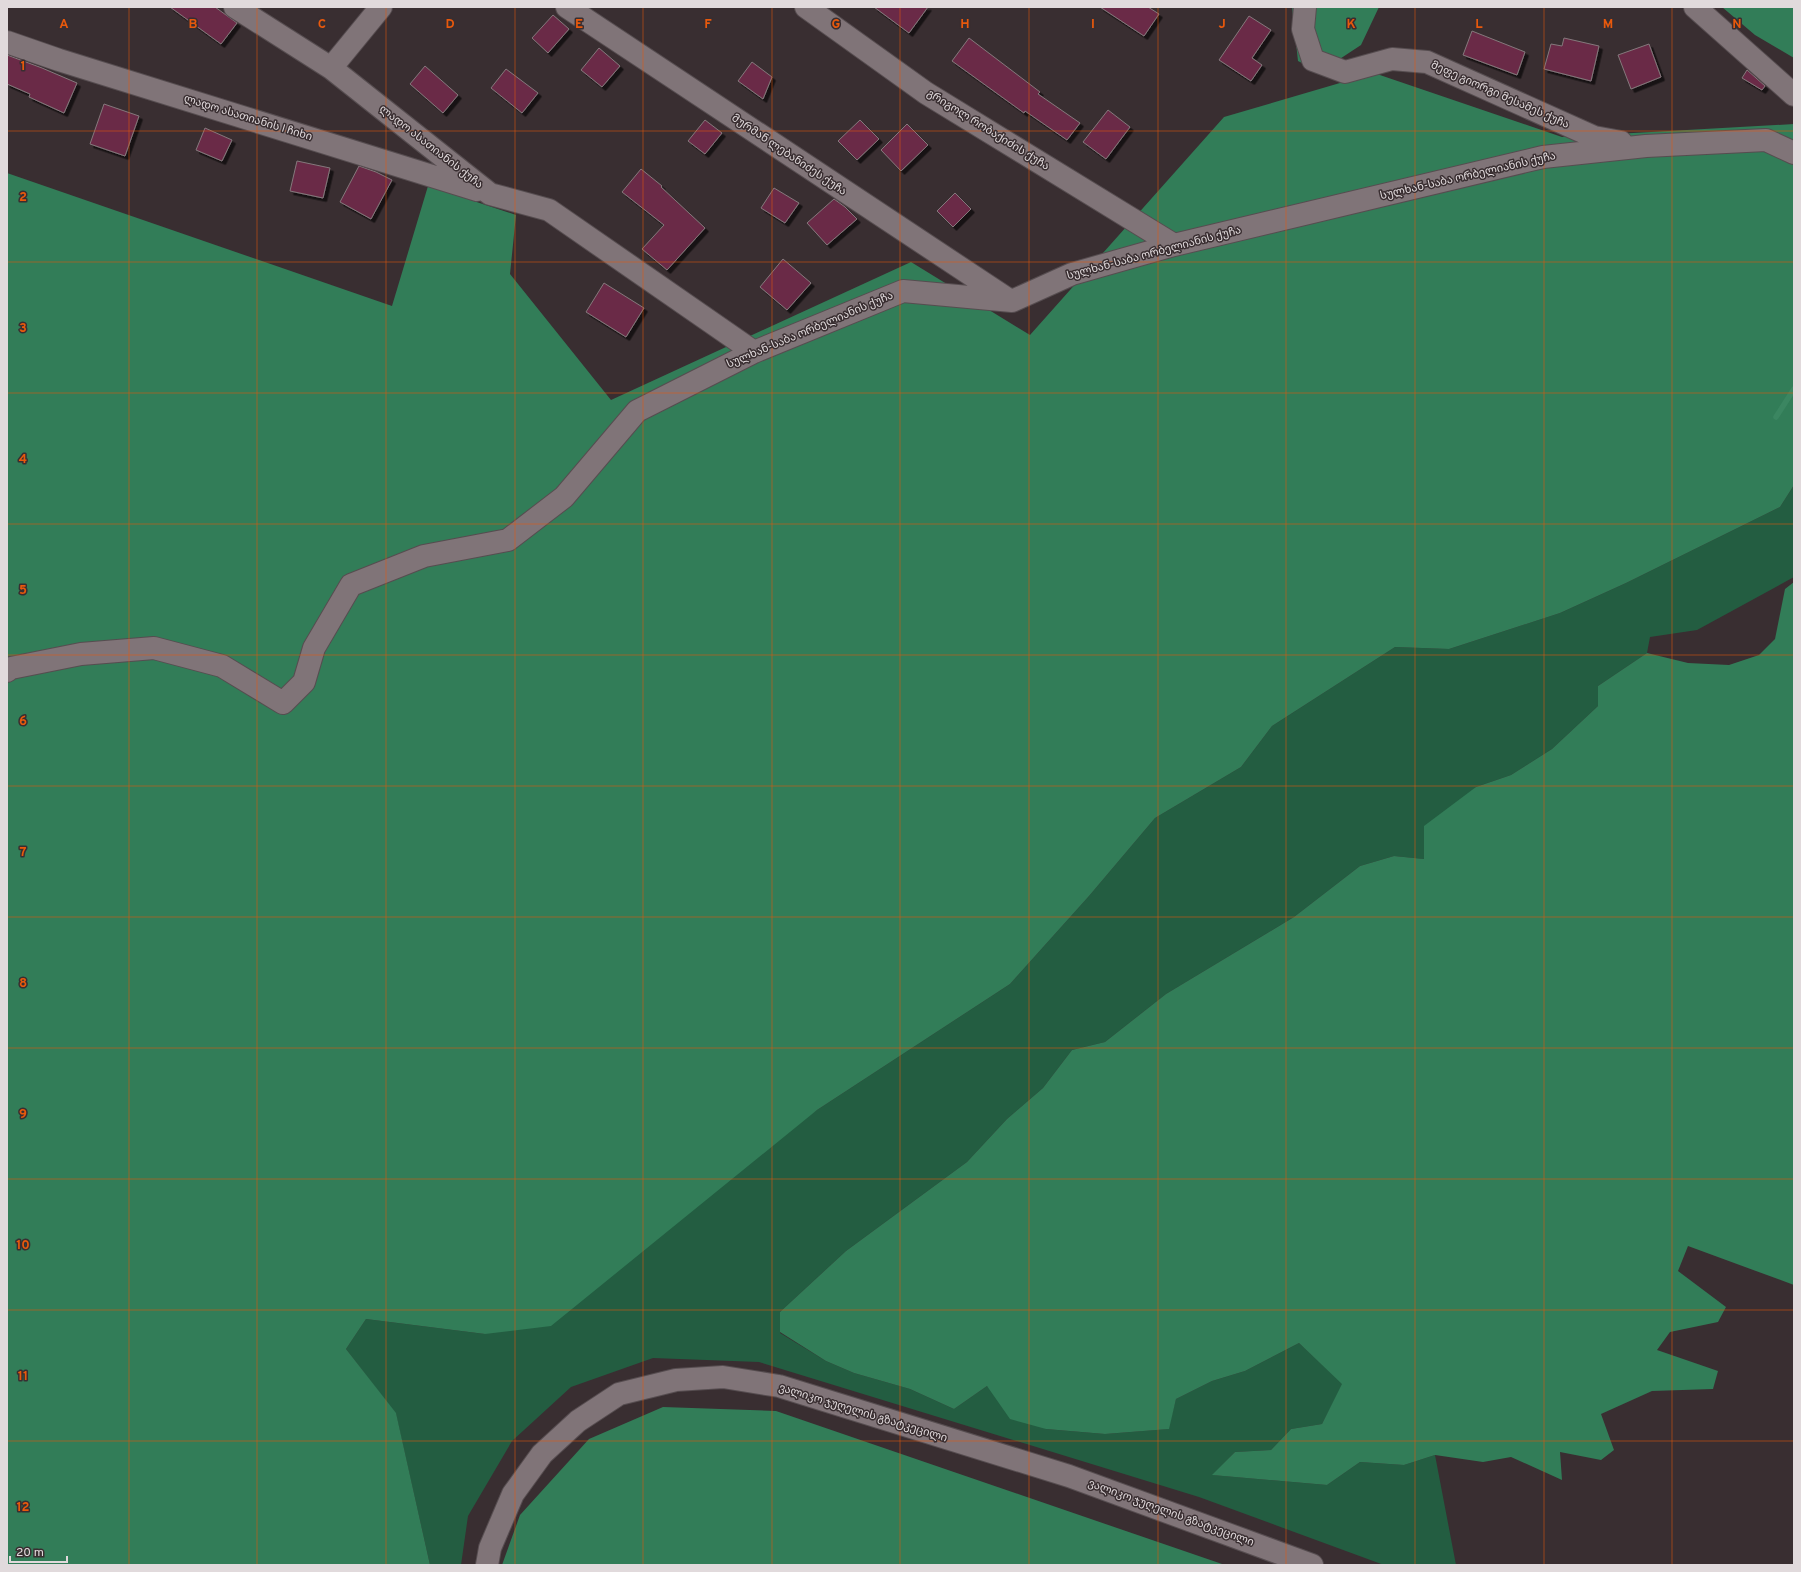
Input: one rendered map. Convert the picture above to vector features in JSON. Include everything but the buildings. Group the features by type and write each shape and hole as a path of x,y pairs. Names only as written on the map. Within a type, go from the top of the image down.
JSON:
{"street":[{"name":"ლადო ასათიანის ქუჩა","path":"235,7 331,68 490,194 549,210 754,352"},
{"path":"331,68 381,7"},
{"name":"მურმან ლებანიძეს ქუჩა","path":"567,7 1012,301"},
{"name":"გრიგოლ რობაქიძის ქუჩა","path":"806,7 926,92 1174,245"},
{"name":"მეფე გიორგი მესამეს ქუჩა","path":"1305,7 1304,29 1312,60 1345,72 1392,59 1427,62 1594,137 1646,146"},
{"path":"1695,7 1794,95"},
{"name":"ლადო ასათიანის I ჩიხი","path":"7,42 59,60 490,194"},
{"name":"სულხან-საბა ორბელიანის ქუჩა","path":"7,670 81,654 154,648 222,666 283,703 304,682 314,648 351,584 424,556 508,540 564,497 637,411 754,352 903,291 1012,301 1072,274 1174,245 1544,157 1646,146 1766,140 1794,153"},
{"name":"ვალიკო ჯუღელის გზატკეცილი","path":"487,1565 490,1548 513,1494 542,1454 578,1421 620,1394 676,1380 723,1377 779,1386 1069,1476 1312,1565"}],"green space":[{"path":"1292,7 1379,7 1361,45 1320,72 1298,61"},
{"path":"1722,7 1794,7 1794,58 1755,35"},
{"path":"1374,73 1562,137 1794,124 1794,485 1780,507 1626,583 1560,613 1449,649 1395,647 1272,726 1241,767 1155,818 1089,896 1010,984 817,1110 551,1326 485,1334 366,1319 346,1349 396,1413 430,1565 7,1565 7,173 392,306 428,186 516,215 510,274 611,400 911,262 1030,335 1224,117"},
{"path":"1794,485 1794,577 1697,630 1650,637 1647,653 1598,686 1598,706 1552,749 1511,775 1476,787 1424,859 1394,856 1360,866 1294,917 1166,994 1105,1042 1072,1050 1043,1088 1007,1119 967,1162 846,1251 780,1312 780,1333 826,1361 854,1373 910,1389 954,1409 987,1386 1046,1429 1105,1434 1168,1429 1176,1399 1212,1381 1245,1371 1299,1343 1343,1384 1322,1424 1291,1429 1271,1450 1235,1452 1213,1475 1327,1485 1360,1462 1404,1465 1435,1455 1456,1565 1384,1565 1199,1497 759,1362 653,1358 571,1387 512,1441 468,1516 461,1565 430,1565 396,1414 346,1349 366,1319 485,1334 817,1110 1010,984 1089,896 1155,818 1241,767 1272,726 1395,647 1449,649 1560,613 1626,583 1780,507"},
{"path":"1794,582 1794,1285 1688,1246 1678,1271 1726,1307 1718,1322 1670,1332 1657,1350 1718,1371 1713,1389 1652,1391 1601,1414 1614,1450 1601,1460 1560,1452 1562,1480 1511,1457 1483,1462 1435,1455 1404,1465 1360,1462 1327,1485 1212,1475 1235,1452 1271,1450 1291,1429 1322,1424 1342,1384 1299,1343 1245,1371 1212,1381 1176,1399 1169,1429 1105,1434 1046,1429 1010,1419 987,1386 954,1409 910,1389 854,1373 826,1361 780,1332 780,1312 846,1251 967,1162 1007,1119 1043,1088 1072,1050 1105,1042 1166,994 1294,917 1360,866 1394,856 1424,859 1424,826 1476,787 1511,775 1552,749 1598,706 1598,686 1647,653 1688,663 1729,665 1759,655 1775,639 1785,589"},
{"path":"663,1407 776,1411 1225,1565 502,1565 520,1515 589,1439"}],"waterway":[{"path":"1776,417 1794,389"}]}
